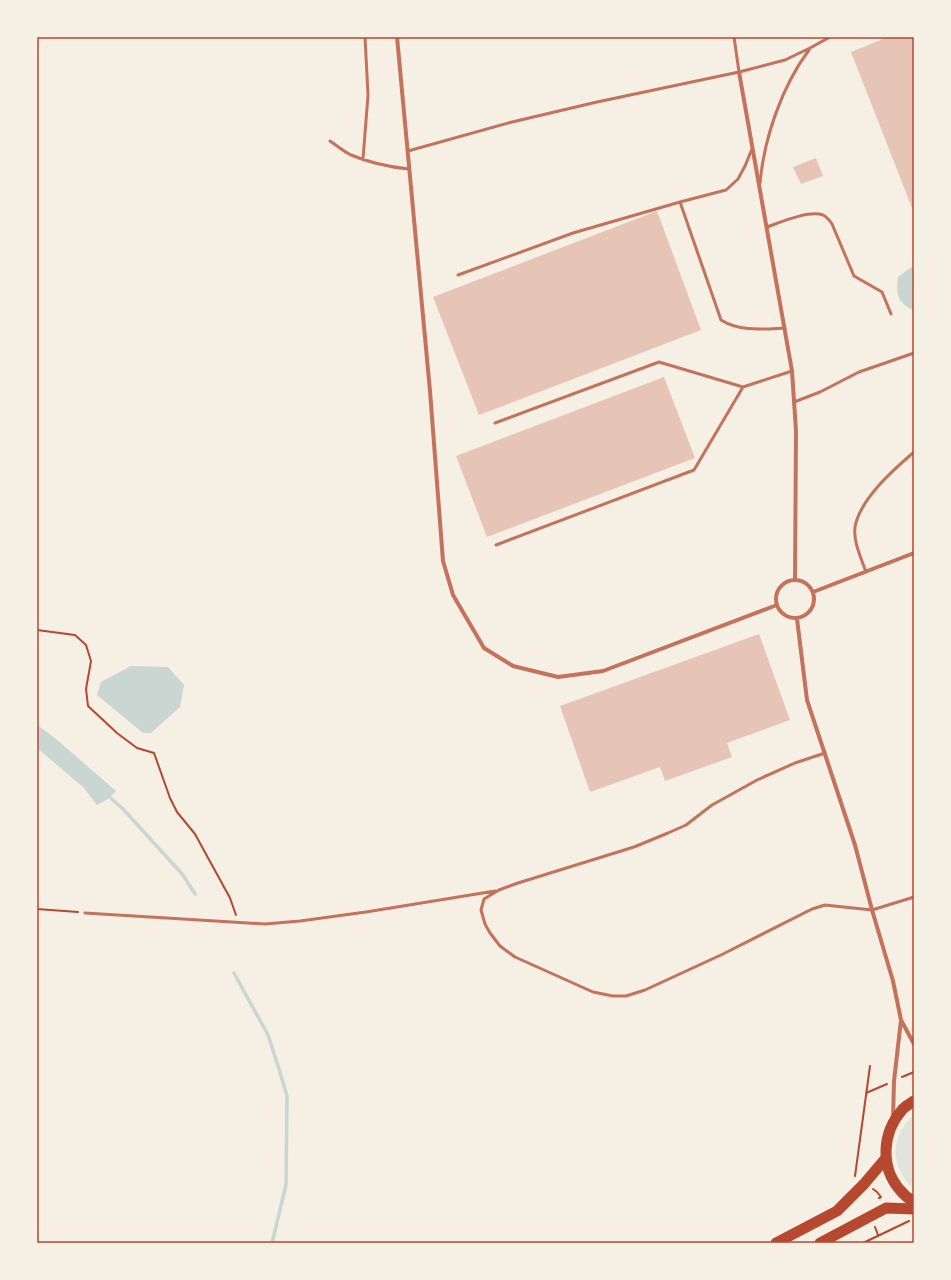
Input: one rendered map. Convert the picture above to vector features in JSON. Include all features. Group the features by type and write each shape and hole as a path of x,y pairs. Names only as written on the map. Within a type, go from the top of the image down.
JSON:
{"highway":[{"path":"914,1100 902,1109 892,1123 886,1140 886,1158 890,1176 900,1191 914,1202"},
{"path":"776,1243 837,1211 864,1184 886,1158"},
{"path":"820,1243 886,1208 913,1214"}],"street":[{"path":"397,37 430,391 443,561 452,595 484,648 513,666 558,677 603,671 777,605"},
{"path":"739,72 792,371 796,431 795,580"},
{"path":"813,592 914,553"},
{"path":"795,580 806,583 813,592 815,598 812,610 803,617 797,619 784,615 777,605 776,599 780,588 789,581 795,580"},
{"path":"797,619 807,700 855,844 872,910 893,981 901,1020 914,1044"},
{"path":"892,1123 894,1080 901,1020"}],"lane":[{"path":"363,159 368,95 365,37"},
{"path":"734,37 739,72"},
{"path":"408,151 512,122 590,103 739,72 784,60 830,37"},
{"path":"760,187 761,174 769,137 778,107 797,66 810,48"},
{"path":"330,141 350,154 381,166 409,169"},
{"path":"458,275 573,233 726,190 738,179 745,166 752,147"},
{"path":"680,202 721,320 730,326 755,330 785,328"},
{"path":"767,227 805,215 816,214 827,218 832,224 854,276 882,292 891,314"},
{"path":"794,402 820,392 859,372 914,353"},
{"path":"494,423 659,362 743,387 792,371"},
{"path":"496,545 694,470 743,387"},
{"path":"866,572 858,548 855,528 858,516 865,504 881,484 914,452"},
{"path":"85,912 265,924 366,912 499,890 634,847 686,826 712,805 757,780 825,753"},
{"path":"499,890 484,899 481,910 485,924 500,946 515,957 593,992 612,996 626,996 645,990 723,954 812,909 825,905 872,910 914,897"}],"path":[{"path":"37,630 75,635 86,645 91,661 86,689 88,706 117,733 137,748 154,752 170,798 177,812 195,834 230,898 237,922"},
{"path":"37,909 85,912"},
{"path":"870,1066 855,1178 877,1192 881,1197 876,1201"},
{"path":"863,1243 913,1214"},
{"path":"870,1216 878,1235"}],"shaded area":[{"path":"914,265 914,311 901,301 897,289 898,277"},
{"path":"131,666 168,667 184,685 180,707 151,733 143,733 97,695 101,682"},
{"path":"37,725 56,739 116,791 108,799 97,805 83,787 37,748"},
{"path":"914,1115 914,1189 900,1171 896,1152 900,1133"}],"building":[{"path":"888,37 914,37 914,213 851,52"},
{"path":"816,158 823,176 801,184 793,167"},
{"path":"657,211 701,330 479,415 433,297"},
{"path":"664,377 695,458 487,537 456,456"},
{"path":"759,634 790,720 727,743 732,757 665,781 660,767 590,792 560,706"}],"waterway":[{"path":"107,795 123,809 183,875 195,894"},
{"path":"234,973 268,1035 287,1096 286,1185 272,1243"}]}
